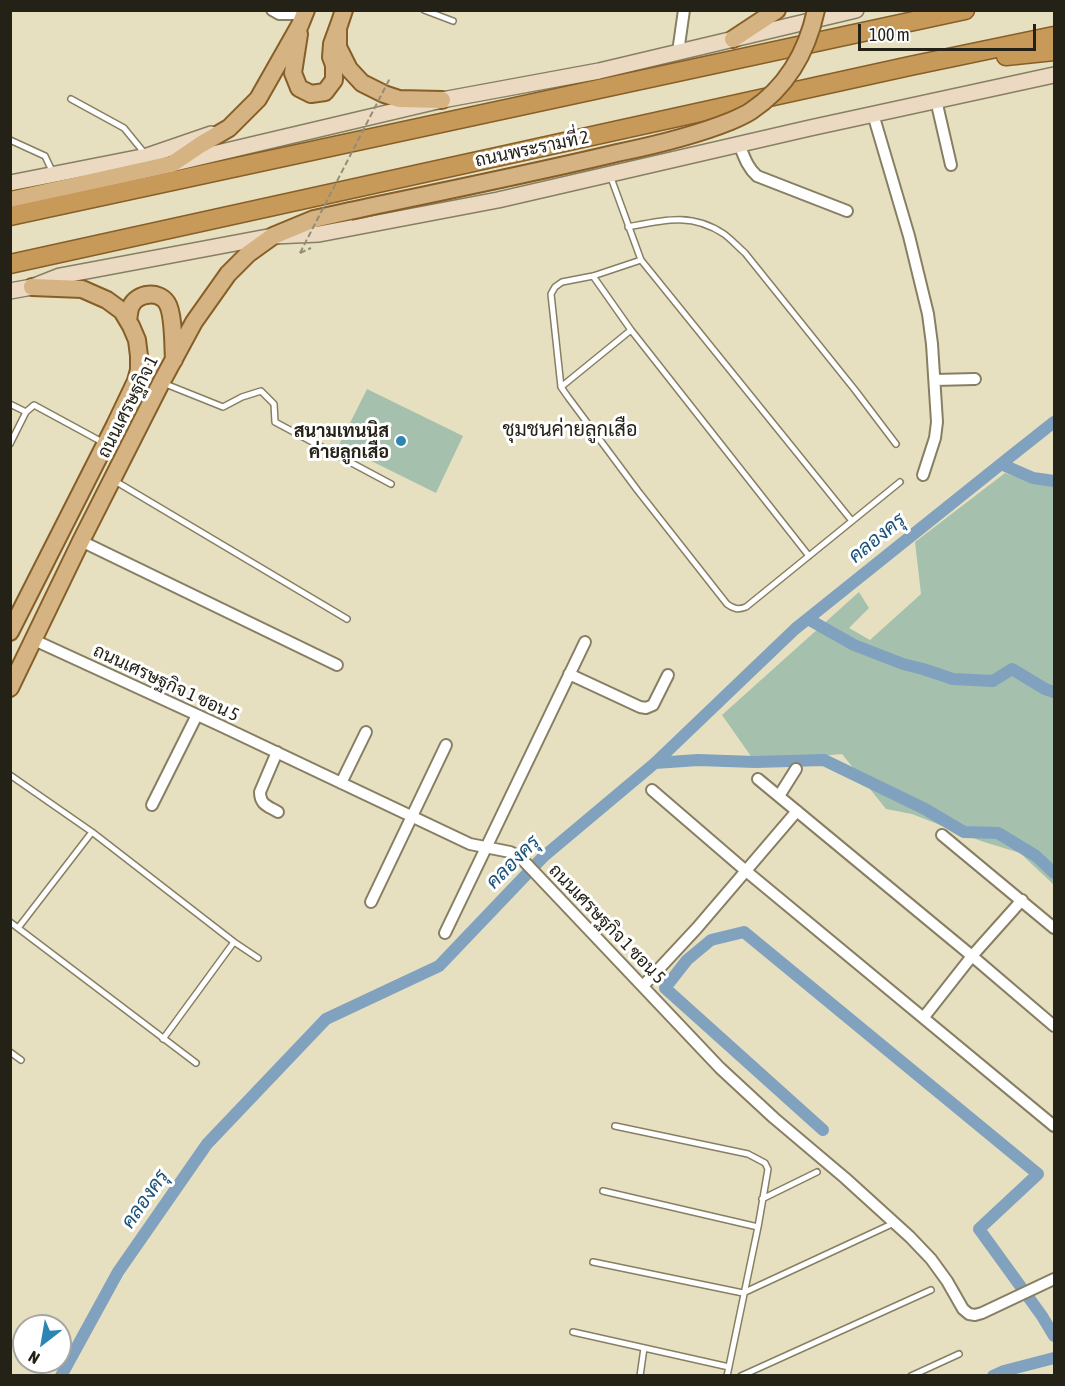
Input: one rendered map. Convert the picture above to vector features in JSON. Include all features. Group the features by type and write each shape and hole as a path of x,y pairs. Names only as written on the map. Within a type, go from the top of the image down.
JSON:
{"highway":[{"path":"927,19 948,10"},
{"path":"10,216 965,10"},
{"name":"ถนนพระรามที่ 2","path":"10,264 1054,36"},
{"path":"910,66 1054,51"}],"main road":[{"path":"733,39 777,10"},
{"name":"ถนนเศรษฐกิจ 1","path":"10,688 81,541 194,322 228,274 248,254 273,236 314,219 663,143 717,127 750,112 774,93 801,56 816,10"},
{"path":"10,183 53,183 172,164 442,100 599,71 856,10"},
{"path":"304,15 293,73 300,88 312,94 325,92 334,80 332,45 342,16"},
{"path":"172,164 229,128 258,99 304,15"},
{"path":"342,16 338,47 349,69 362,83 399,99 442,100"},
{"path":"10,291 32,287 60,276 273,236 319,234 498,200 1054,75"},
{"path":"10,200 53,183 147,156 229,128"},
{"name":"ถนนเศรษฐกิจ 1","path":"10,632 106,444 139,370 137,340 123,311 107,300 82,289 32,287"},
{"path":"128,320 130,307 137,298 144,295 163,298 170,313 174,360"}],"street":[{"path":"272,10 279,14 304,15"},
{"path":"678,52 684,10"},
{"path":"936,100 951,165"},
{"path":"873,114 909,236 928,315 937,415 935,438 923,475"},
{"path":"739,144 747,164 757,176 847,211"},
{"path":"934,380 975,379"},
{"path":"81,541 337,665"},
{"name":"ถนนเศรษฐกิจ 1 ซอน 5","path":"34,640 470,844 510,852 521,858 720,1068 752,1099 896,1222 931,1259 963,1309 969,1314 982,1313 1054,1279"},
{"path":"445,933 585,642"},
{"path":"569,674 646,708 653,705 668,675"},
{"path":"152,805 197,715"},
{"path":"341,783 366,732"},
{"path":"371,902 447,745"},
{"path":"277,752 260,797 264,804 278,812"},
{"path":"779,796 796,769"},
{"path":"758,779 1054,1026"},
{"path":"652,790 746,871 1054,1126"},
{"path":"643,986 697,928 797,812"},
{"path":"942,835 1054,928"},
{"path":"924,1017 972,956 1022,900"}],"lane":[{"path":"424,10 453,21"},
{"path":"71,99 124,128 147,156"},
{"path":"10,140 45,156 53,183"},
{"path":"610,174 641,260 852,521"},
{"path":"628,227 685,219 703,223 724,234 745,253 896,444"},
{"path":"641,260 593,276 562,282 550,294 561,387 638,491 727,604 732,608 746,608 900,482"},
{"path":"593,276 631,330 809,556"},
{"path":"561,387 631,330"},
{"path":"161,383 223,407 242,397 261,391 274,405 275,422 391,484"},
{"path":"10,404 26,412"},
{"path":"10,444 26,412 34,405 106,444"},
{"path":"113,480 347,619"},
{"path":"10,775 92,832 258,958"},
{"path":"18,928 92,832"},
{"path":"10,922 196,1063"},
{"path":"163,1039 234,942"},
{"path":"10,1052 21,1060"},
{"path":"615,1126 748,1154 765,1163 768,1169 727,1376"},
{"path":"762,1199 817,1172"},
{"path":"603,1191 758,1227"},
{"path":"593,1262 743,1293 896,1222"},
{"path":"741,1376 931,1290"},
{"path":"573,1332 729,1367"},
{"path":"640,1376 644,1348"},
{"path":"911,1376 959,1354"}],"path":[{"path":"300,252 390,78"}],"green space":[{"name":"สนามเทนนิส ค่ายลูกเสือ","path":"367,389 463,436 436,493 339,445"},
{"path":"1005,473 1040,485 1054,485 1054,885 1020,853 981,841 912,814 886,809 842,754 755,762 722,715 859,592 869,608 849,628 870,640 921,594 915,542"}],"waterway":[{"name":"คลองครุ","path":"61,1376 118,1272 207,1144 326,1019 439,966 543,857 655,763 795,629 1054,422"},
{"path":"1001,464 1033,478 1054,481"},
{"path":"808,619 854,645 903,664 953,679 993,681 1012,669 1054,692"},
{"path":"655,763 698,760 755,762 824,760 925,809 964,832 998,833 1036,856 1054,873"},
{"path":"823,1130 665,988 687,960 711,940 744,932 1038,1174 979,1229 1054,1336"},
{"path":"993,1376 1054,1358"}],"place":[{"name":"สนามเทนนิส ค่ายลูกเสือ","path":"401,441"}],"district":[{"name":"ชุมชนค่ายลูกเสือ","path":"570,430"}]}
